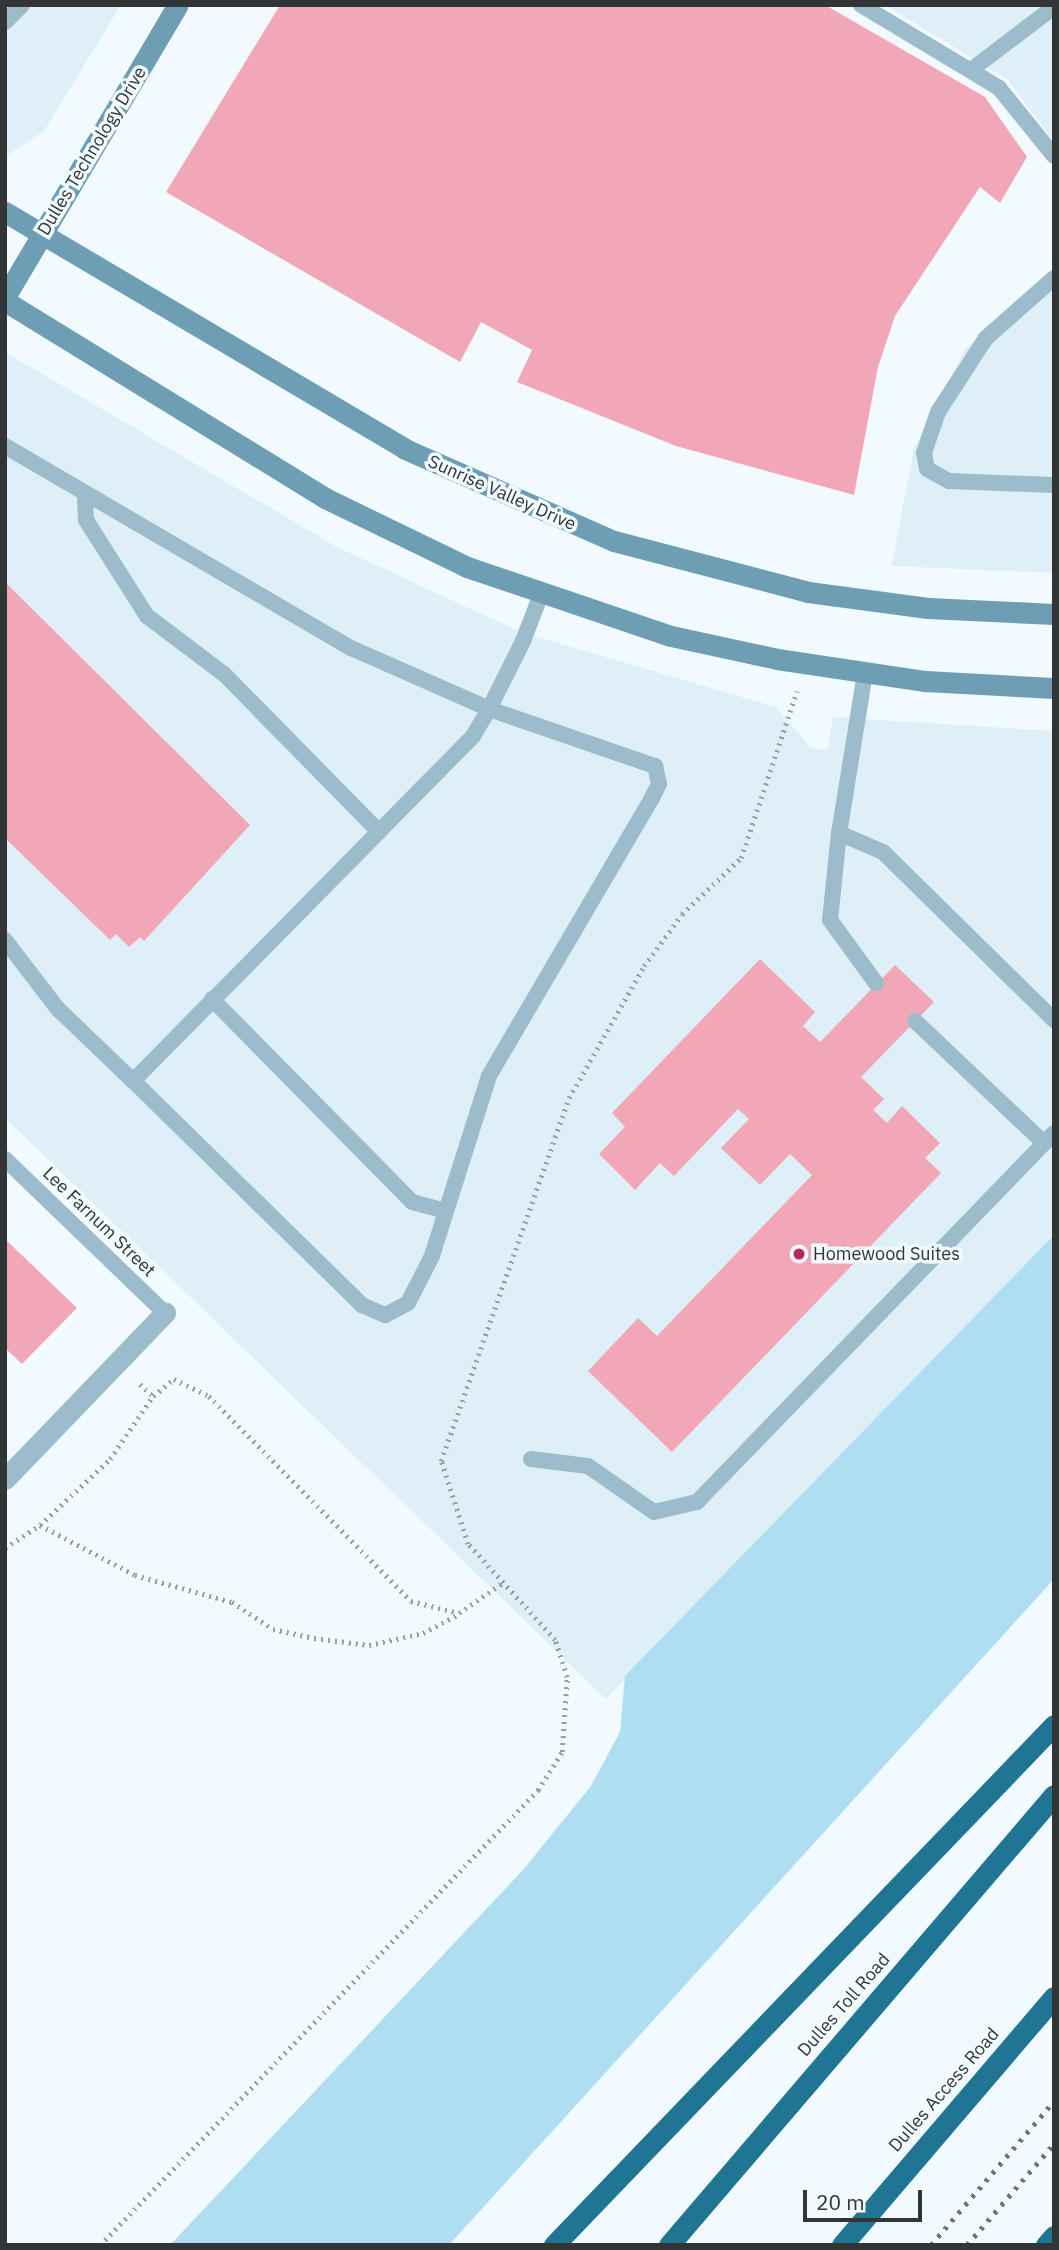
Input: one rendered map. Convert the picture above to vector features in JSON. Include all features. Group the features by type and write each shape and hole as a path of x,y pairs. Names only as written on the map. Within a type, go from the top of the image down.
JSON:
{"highway":[{"path":"554,2245 1054,1725"},
{"name":"Dulles Toll Road","path":"669,2245 1054,1795"},
{"name":"Dulles Access Road","path":"842,2245 1054,1997"},
{"path":"1046,2245 1054,2236"}],"main road":[{"name":"Dulles Technology Drive","path":"5,299 178,5"},
{"name":"Sunrise Valley Drive","path":"5,212 405,449 614,541 808,592 929,608 1054,614"},
{"path":"5,299 325,498 467,567 671,636 865,673 1054,688"}],"street":[{"path":"5,1479 165,1313"}],"lane":[{"path":"5,22 22,5"},
{"path":"869,7 999,88 1054,156"},
{"path":"971,70 1054,7"},
{"path":"1054,278 978,348 938,412 924,453 932,475 948,481 1054,485"},
{"path":"5,446 351,648 489,709 638,756 655,766 659,784 497,1058 446,1211 408,1303 394,1314 373,1312 58,1009 5,940"},
{"path":"85,494 86,520 147,616 224,674 379,832"},
{"path":"133,1081 473,736 489,709 541,594"},
{"path":"865,673 839,834 830,920 876,983"},
{"path":"839,834 883,852 1054,1020"},
{"path":"212,999 412,1202 446,1211"},
{"path":"531,1459 587,1466 654,1512 697,1502 1049,1138 915,1021"},
{"name":"Lee Farnum Street","path":"5,1158 165,1313"}],"path":[{"path":"5,1548 40,1525 110,1459 153,1396 174,1379 209,1396 411,1601 460,1613"},
{"path":"138,1382 153,1396"},
{"path":"40,1525 135,1574 232,1602 273,1629 314,1638 369,1645 423,1633 460,1613 504,1582"}],"shaded area":[{"path":"5,5 121,5 44,131 6,156"},
{"path":"885,5 1054,5 1054,142 1008,80"},
{"path":"1054,275 1054,573 892,566 914,448 966,348"},
{"path":"5,352 337,547 520,632 776,707 811,748 828,750 833,717 1054,731 1054,1235 606,1699 5,1118"},
{"path":"1054,1235 1054,1579 449,2245 170,2245 523,1870 591,1786 620,1732 625,1676"}],"building":[{"path":"280,5 825,5 985,97 1027,157 1000,203 980,187 895,316 878,367 854,495 676,446 517,382 532,350 481,322 460,362 166,192"},
{"path":"5,582 250,825 144,941 140,937 129,947 116,934 110,940 5,838"},
{"name":"Homewood Suites","path":"760,959 815,1012 803,1026 820,1042 895,965 934,1002 861,1077 884,1099 873,1110 887,1123 902,1106 940,1143 925,1158 941,1173 672,1452 588,1371 638,1318 657,1336 812,1175 790,1154 760,1185 721,1148 749,1119 738,1109 674,1176 660,1163 635,1190 599,1154 625,1127 612,1113"},
{"path":"5,1239 77,1308 22,1364 5,1348"}],"railway":[{"path":"931,2245 1054,2101"},
{"path":"967,2245 1054,2144"}],"place":[{"name":"Homewood Suites","path":"799,1254"}]}
